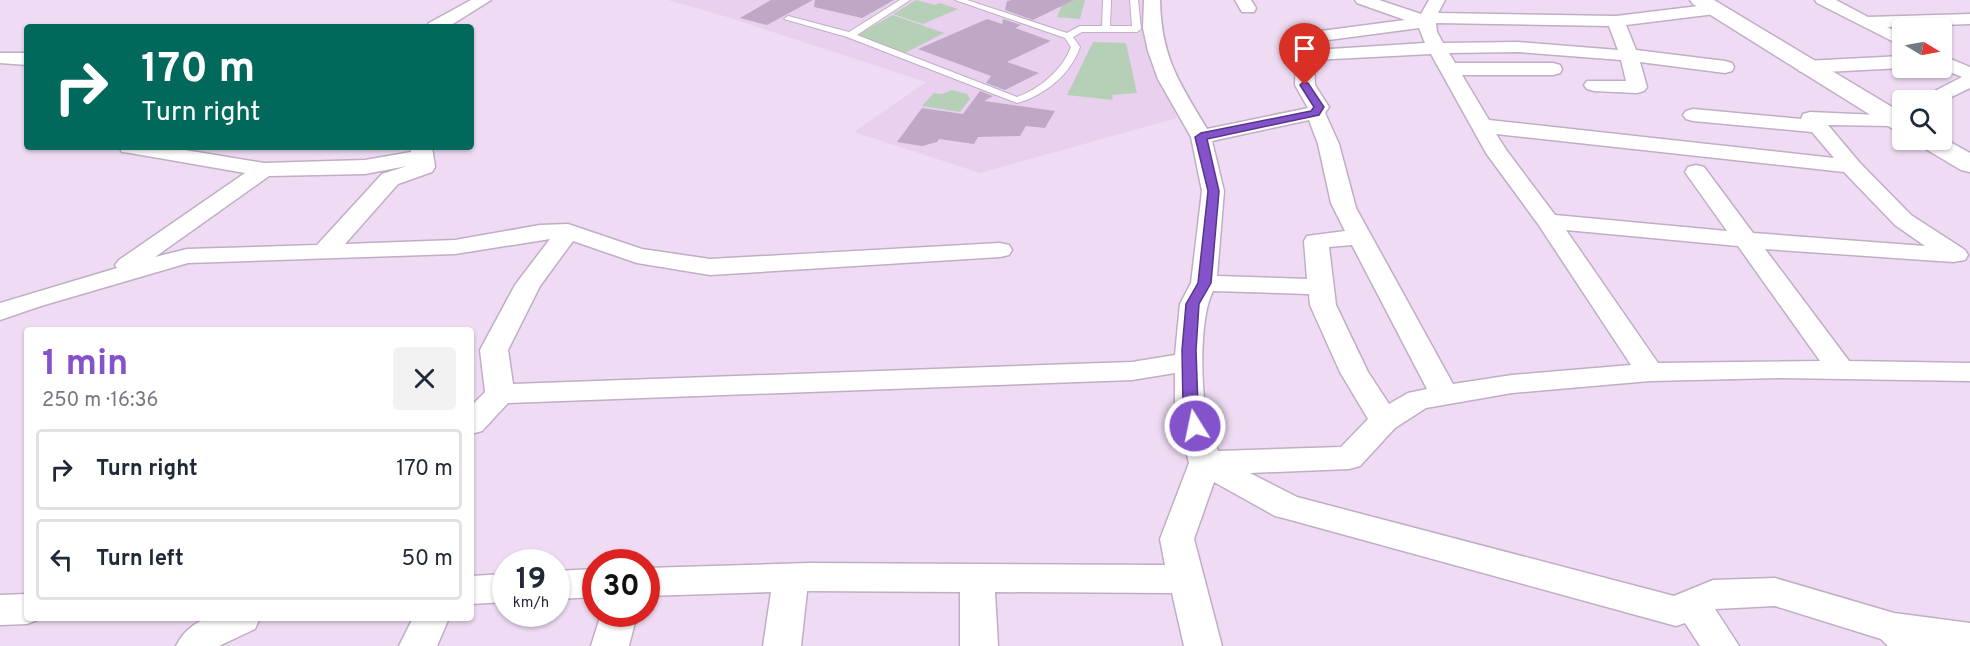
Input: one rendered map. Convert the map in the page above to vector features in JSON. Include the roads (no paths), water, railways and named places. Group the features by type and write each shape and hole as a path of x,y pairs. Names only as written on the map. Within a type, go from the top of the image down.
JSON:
{"street":[{"path":"440,24 483,0"},
{"path":"1152,0 1152,28 1157,51 1168,79 1201,137 1213,191 1204,283 1193,304 1189,362 1190,407 1205,463 1177,538 1203,646"},
{"path":"1363,0 1430,13 1616,21 1709,3 1892,111"},
{"path":"1823,0 1892,36"},
{"path":"1594,85 1637,87 1614,55 1616,21 1605,3"},
{"path":"1320,36 1430,13"},
{"path":"1430,13 1428,32 1497,153 1548,221 1650,372"},
{"path":"1866,22 1970,19"},
{"path":"1201,137 1315,113 1319,107 1305,85 1305,55 1437,48 1518,47 1725,67"},
{"path":"0,58 24,59"},
{"path":"1952,60 1970,60"},
{"path":"1815,66 1892,62"},
{"path":"1952,65 1970,74"},
{"path":"1449,69 1553,69"},
{"path":"1947,90 1970,81"},
{"path":"1952,96 1970,102"},
{"path":"1892,112 1810,118 1851,166 1904,220 1963,260"},
{"path":"1315,113 1324,127 1336,164 1342,201 1445,396"},
{"path":"1693,116 1819,127"},
{"path":"1482,126 1851,166"},
{"path":"1952,142 1970,153"},
{"path":"147,150 264,170 365,167 421,151 424,167 390,179 324,252"},
{"path":"1946,150 1970,164"},
{"path":"110,278 264,170"},
{"path":"1696,172 1841,370"},
{"path":"1548,221 1963,260"},
{"path":"500,394 494,350 528,285 568,231"},
{"path":"0,312 32,300 187,256 455,247 540,232 568,231 637,256 710,267 1000,250"},
{"path":"1360,237 1316,241 1323,304 1354,372 1384,421"},
{"path":"1204,283 1322,287"},
{"path":"474,421 500,394 1132,371 1189,362"},
{"path":"1205,463 1349,458 1384,421 1418,400 1512,384 1650,372 1781,369 1970,372"},
{"path":"1205,463 1287,507 1676,611 1713,594 1775,592 1903,637 1970,639"},
{"path":"660,582 791,578 1186,579"},
{"path":"782,646 791,578"},
{"path":"977,578 979,646"},
{"path":"474,590 492,589"},
{"path":"1692,604 1720,646"},
{"path":"0,610 24,609"},
{"path":"195,646 206,635 236,621"},
{"path":"418,646 430,621"},
{"path":"610,646 615,627"}],"lane":[{"path":"850,35 906,0"},
{"path":"788,20 850,35 1017,100 1027,98 1045,86 1075,55 1076,47 1068,36 959,0"},
{"path":"1107,0 1107,29"},
{"path":"1068,36 1080,29 1137,29 1134,0"}]}
